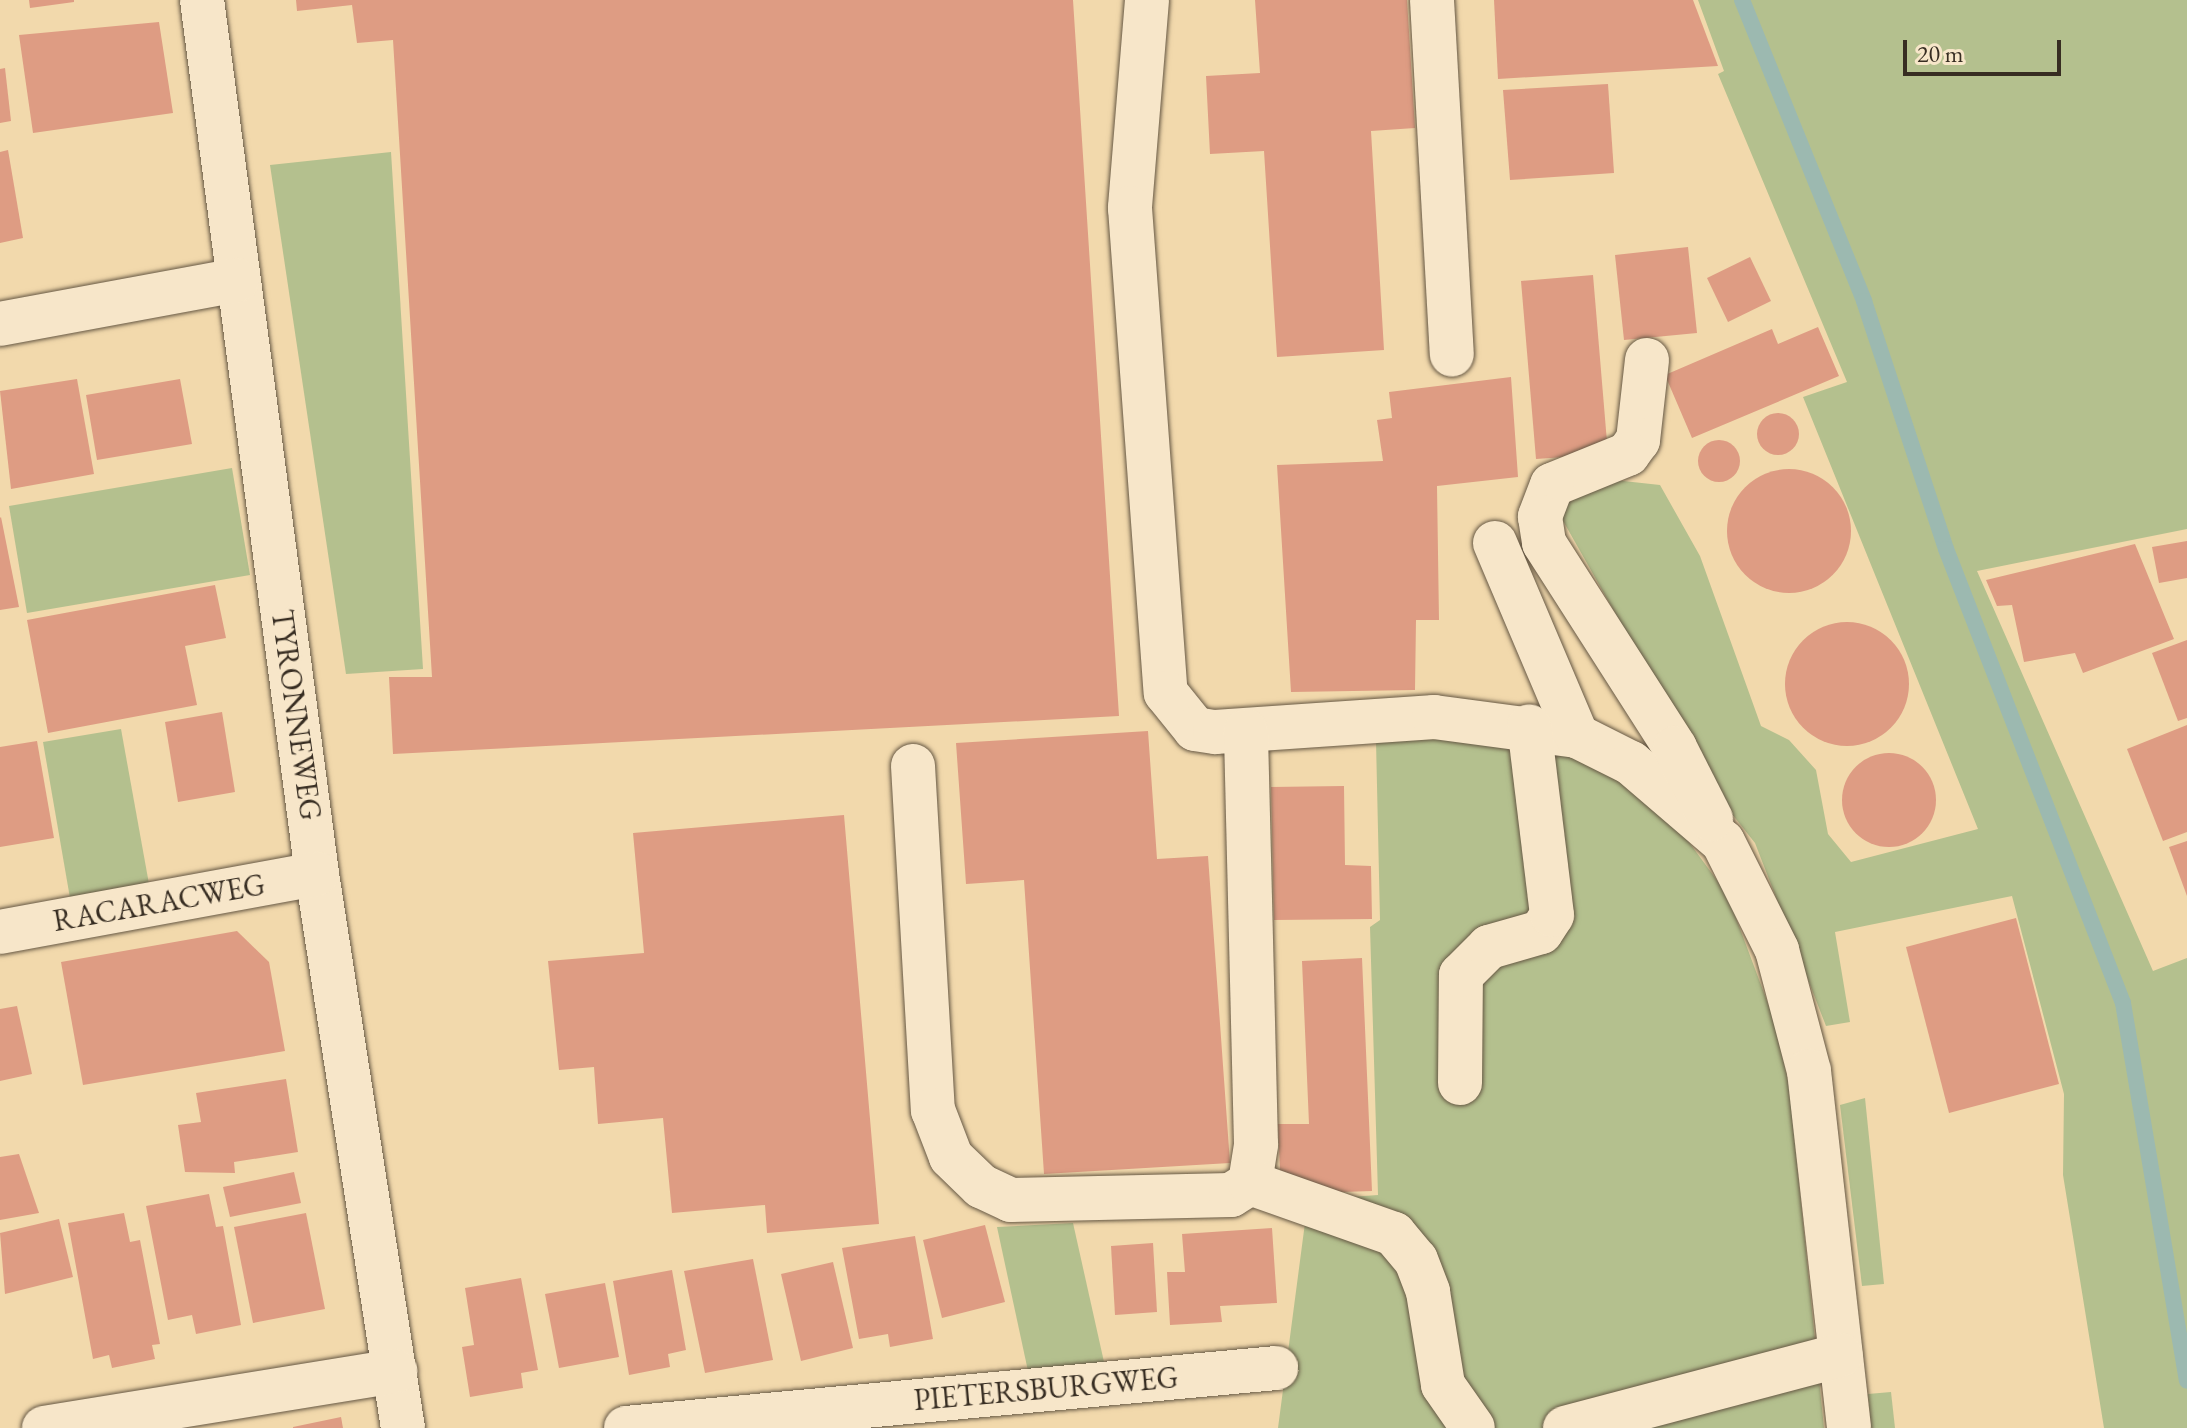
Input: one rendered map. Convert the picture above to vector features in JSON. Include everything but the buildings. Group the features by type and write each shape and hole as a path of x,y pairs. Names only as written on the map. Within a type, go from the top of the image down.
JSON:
{"street":[{"name":"TYRONNEWEG","path":"202,0 317,874 403,1428"},
{"path":"1147,0 1130,208 1166,693 1195,729 1246,731 1434,717 1529,726 1577,736 1631,763 1723,842"},
{"path":"1432,0 1452,354"},
{"path":"0,324 237,280"},
{"path":"1647,360 1638,440 1615,462 1552,485 1540,517 1544,543 1675,748 1777,950 1794,1005 1849,1428"},
{"path":"1495,543 1577,736"},
{"path":"1460,1083 1461,975 1489,947 1541,932 1552,915 1529,726"},
{"path":"913,766 933,1110 951,1157 981,1186 1011,1200 1231,1195 1250,1183 1256,1144 1246,731"},
{"name":"RACARACWEG","path":"0,932 317,874"},
{"path":"1250,1183 1394,1234 1416,1260 1428,1292 1443,1385 1473,1428"},
{"path":"1565,1428 1841,1355"},
{"name":"PIETERSBURGWEG","path":"626,1428 1276,1368"},
{"path":"44,1428 395,1371"}],"green space":[{"path":"1698,0 2187,0 2187,529 1977,571 2153,971 2187,958 2187,1428 2104,1428 2063,1175 2064,1094 2012,896 1835,932 1850,1022 1826,1026 1755,843 1720,799 1553,503 1596,478 1660,485 1700,556 1761,726 1789,740 1816,770 1828,834 1851,862 1978,829 1803,397 1847,382 1718,74 1724,71"},
{"path":"391,152 423,669 346,674 270,165"},
{"path":"232,468 250,575 27,613 9,506"},
{"path":"121,729 149,884 70,898 43,742"},
{"path":"1455,735 1506,737 1597,764 1672,819 1727,894 1773,1017 1789,1085 1824,1428 1278,1428 1308,1200 1378,1195 1370,927 1380,920 1376,741"},
{"path":"1865,1098 1884,1284 1862,1286 1840,1105"},
{"path":"1073,1223 1104,1362 1028,1371 997,1227"},
{"path":"1891,1392 1895,1428 1871,1428 1868,1394"}],"waterway":[{"path":"1742,0 1864,301 1946,549 2123,1003 2187,1381"}]}
